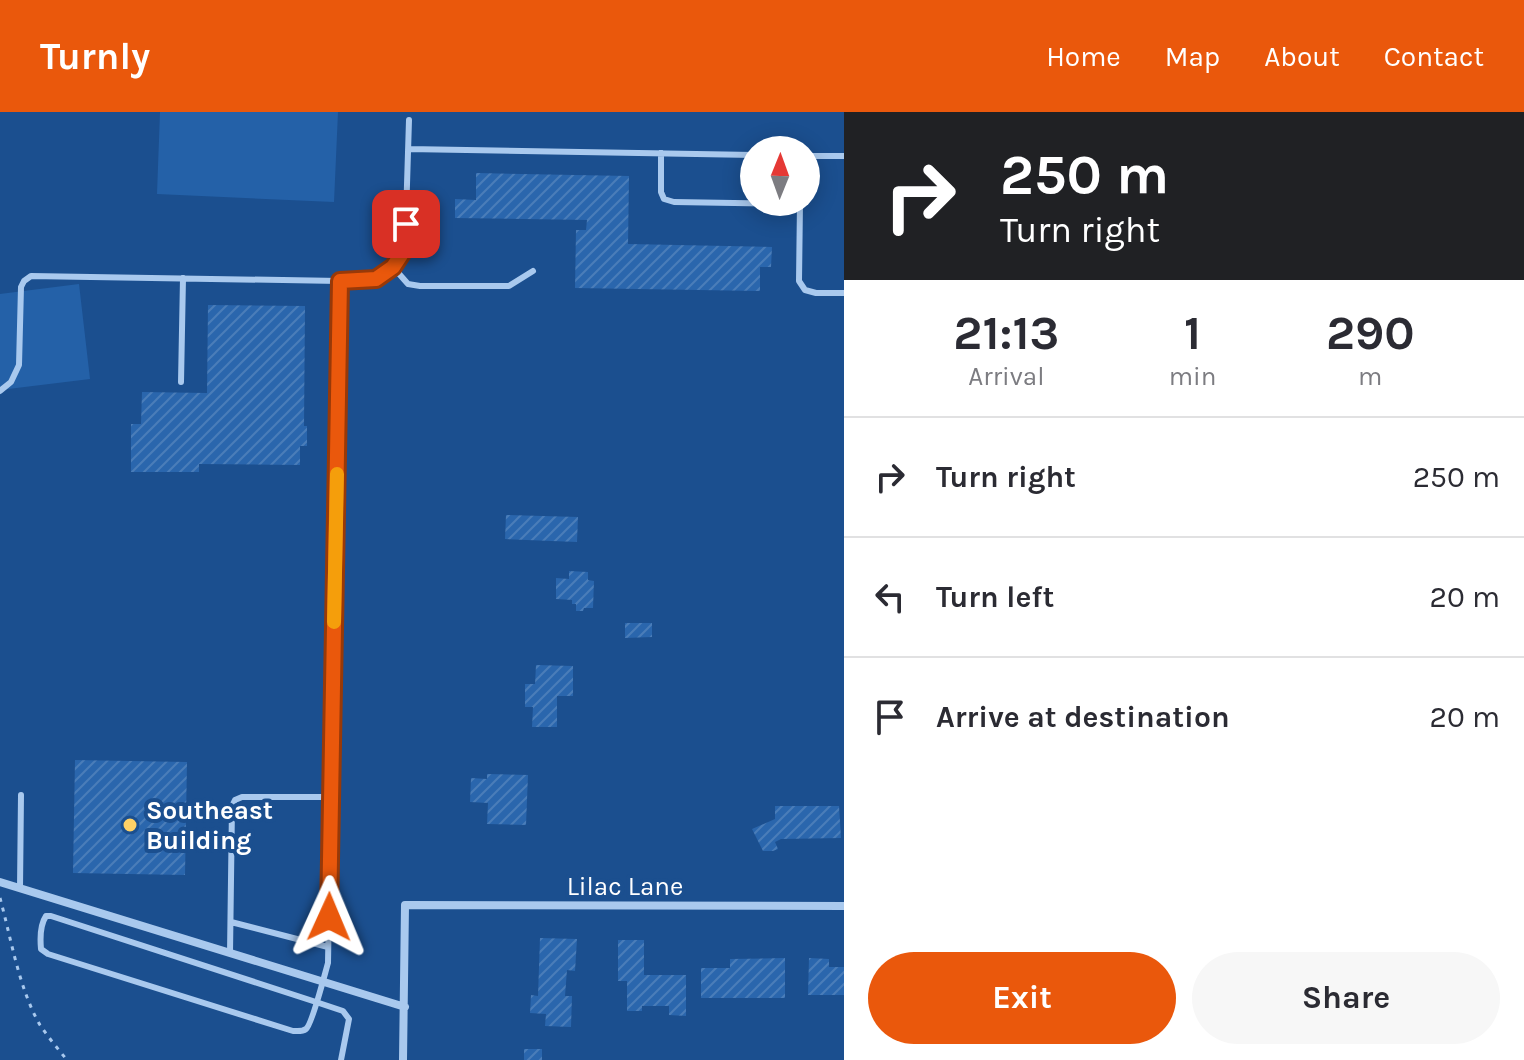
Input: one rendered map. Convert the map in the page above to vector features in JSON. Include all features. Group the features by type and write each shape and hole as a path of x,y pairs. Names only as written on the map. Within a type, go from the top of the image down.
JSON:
{"street":[{"path":"0,882 405,1007 403,1060"},
{"name":"Lilac Lane","path":"405,1007 405,905 844,906"}],"lane":[{"path":"0,391 11,382 19,365 21,287 31,276 376,279 393,267 405,249 409,120"},
{"path":"408,149 740,155"},
{"path":"661,153 661,192 664,199 674,202 740,203"},
{"path":"820,156 844,156"},
{"path":"800,216 799,281 805,290 816,293 844,293"},
{"path":"393,267 408,284 420,286 509,286 533,271"},
{"path":"181,382 183,278"},
{"path":"340,281 328,963 316,1002 309,1027 303,1032 293,1031 48,954 41,949 40,940 43,921 46,916 51,916 316,1002 343,1011 349,1019 341,1060"},
{"path":"20,888 21,795"},
{"path":"230,953 232,806 235,800 242,797 331,797"},
{"path":"231,922 328,947"}],"path":[{"path":"0,898 31,1005 41,1025 67,1060"}],"shaded area":[{"path":"160,112 338,112 334,202 157,194"},
{"path":"79,284 90,379 0,390 0,294"}],"building":[{"path":"476,173 629,176 628,244 772,247 771,267 760,267 760,291 575,288 576,230 586,230 587,220 455,218 455,199 476,200"},
{"path":"208,305 305,306 304,426 307,426 307,446 300,446 300,465 199,464 199,472 131,472 131,424 141,424 142,392 207,393"},
{"path":"506,515 578,517 577,542 505,539"},
{"path":"569,571 588,572 588,580 594,581 593,608 576,611 572,600 556,599 556,578 569,579"},
{"path":"625,623 652,623 652,637 625,638"},
{"path":"536,665 573,666 573,696 557,696 557,727 532,727 533,707 525,707 525,684 535,684"},
{"name":"Southeast Building","path":"75,760 187,762 185,875 73,873"},
{"path":"487,774 528,775 526,825 487,824 488,803 470,802 471,778 487,779"},
{"path":"775,806 839,806 841,838 781,839 775,842 778,849 763,851 752,829 775,819"},
{"path":"540,938 577,939 575,971 567,970 565,996 572,996 571,1027 545,1026 546,1014 530,1013 531,995 538,996"},
{"path":"618,940 644,940 644,975 686,975 686,1016 669,1015 669,1006 642,1006 642,1011 627,1011 627,981 618,981"},
{"path":"785,958 785,998 701,998 701,968 730,968 730,959"},
{"path":"809,958 829,959 829,967 844,967 844,995 808,995"},
{"path":"524,1049 542,1049 542,1060 524,1060"}],"slow traffic":[{"path":"334,622 337,474"}],"place":[{"name":"Southeast Building","path":"130,825"}],"route":[{"path":"329,917 340,281 376,279 393,267 405,249 406,224"}]}
